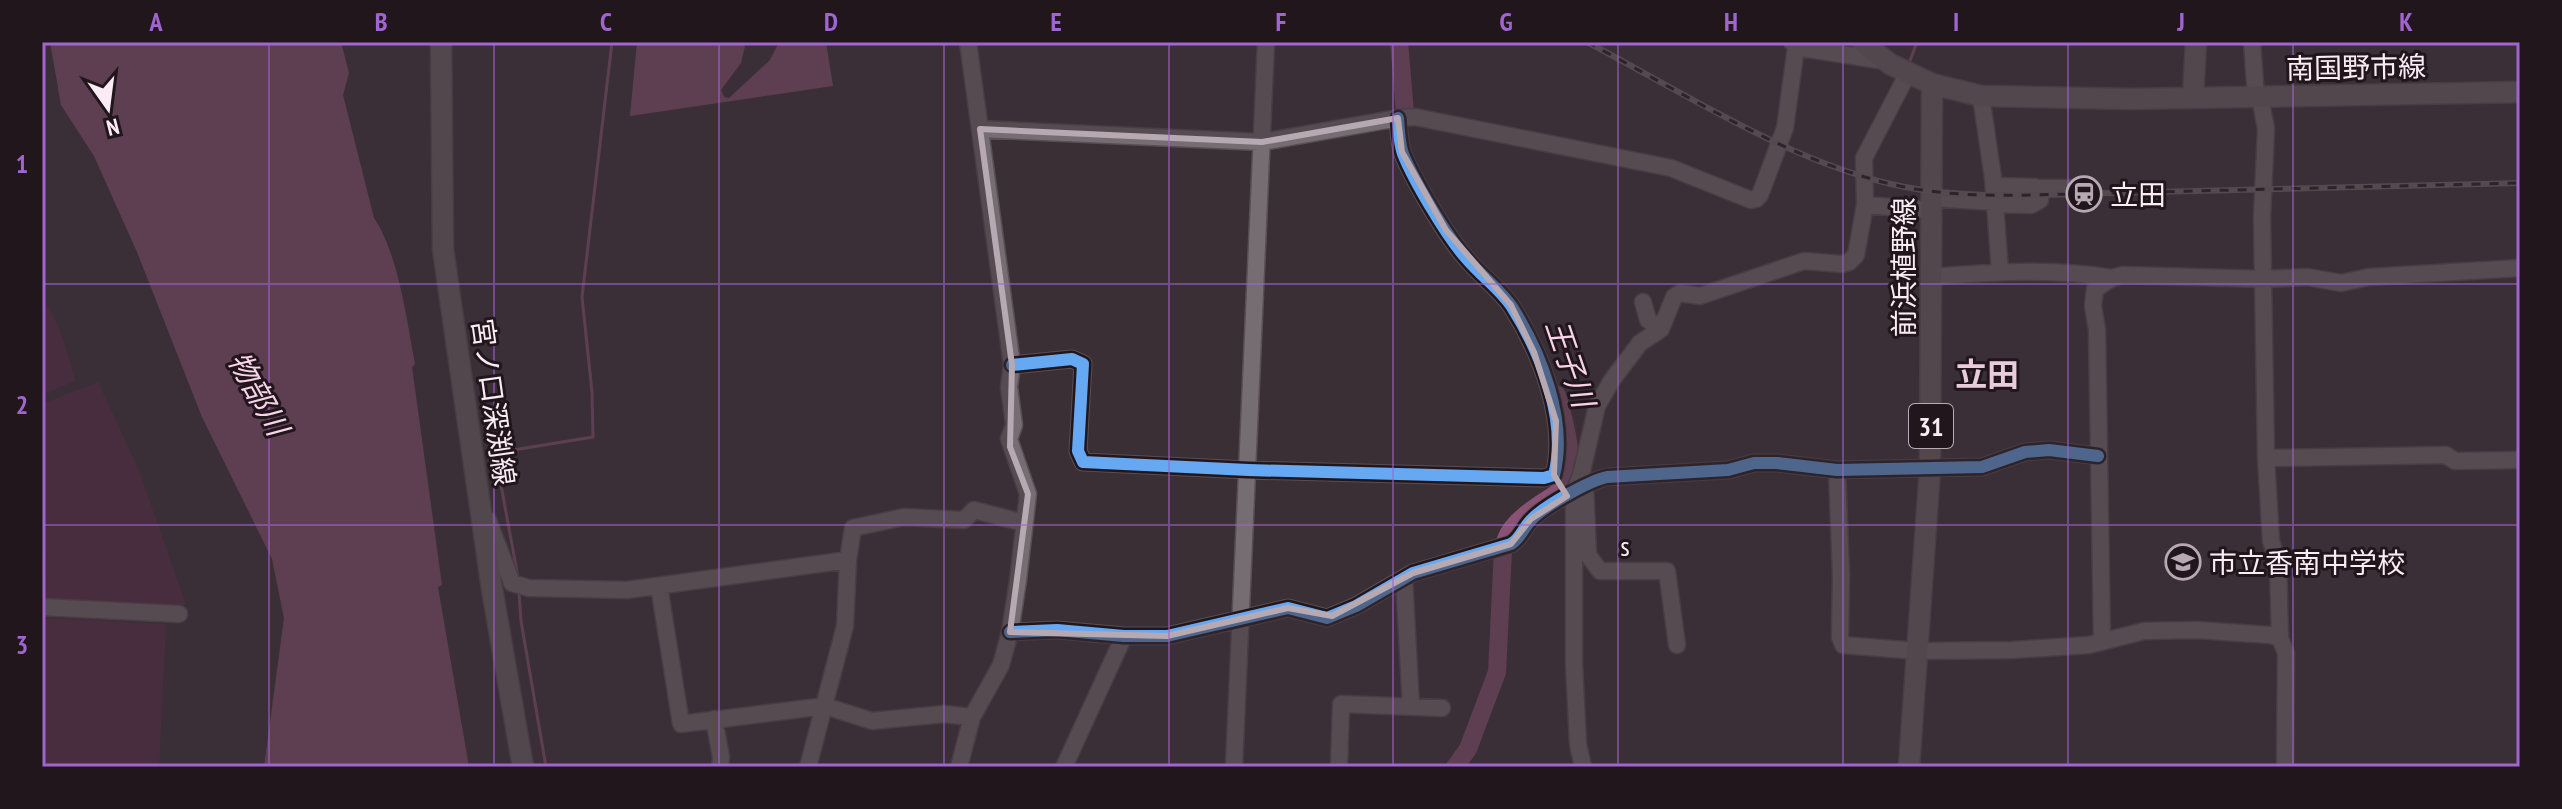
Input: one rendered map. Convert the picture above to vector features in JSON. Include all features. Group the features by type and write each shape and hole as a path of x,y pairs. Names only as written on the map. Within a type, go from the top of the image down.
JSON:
{"main road":[{"name":"宮ノ口深渕線","path":"441,42 443,249 492,589 523,767"},
{"path":"1862,42 1885,61 1932,84 1981,96 2014,99 2193,97 2196,42"},
{"name":"前浜植野線","path":"1909,767 1930,469 1932,84"},
{"name":"南国野市線","path":"2193,97 2520,92"}],"street":[{"path":"959,767 972,717 1001,665 1010,632 1028,494 1009,439 1014,425 1009,387 1012,365 968,42"},
{"path":"1234,767 1266,42"},
{"path":"2252,42 2258,97 2266,129 2262,217 2266,458 2271,541 2278,563 2280,638 2286,653 2285,767"},
{"path":"980,129 1262,142 1415,117 1671,168 1751,200 1756,199 1785,128 1794,45 1885,61"},
{"path":"1583,767 1578,744 1574,664 1575,491 1597,406 1640,343 1661,329 1674,297 1680,293 1700,296 1804,261 1842,264 1856,255 1865,205 1864,158 1908,73"},
{"path":"1981,96 1995,197 2000,271"},
{"path":"1398,118 1402,152 1446,230 1466,259 1511,305 1534,352 1556,421 1559,453 1554,475"},
{"path":"1865,205 1930,204 1995,197 2039,188 2082,188"},
{"path":"2102,640 2097,330 2093,296 2101,284 2123,275 2264,279 2307,277 2341,283 2369,277 2520,268"},
{"path":"1930,277 2000,271 2090,274 2112,278"},
{"path":"1643,302 1648,320 1661,329"},
{"path":"1012,365 1072,359 1083,364 1078,451 1083,462 1248,470 1544,478 1554,475"},
{"path":"1010,632 1057,630 1167,636 1288,608 1317,616 1332,616 1404,578 1511,544 1518,540 1531,519 1575,491 1607,477 1728,470 1754,463 1801,464 1837,470 1982,467 2025,452 2049,450 2098,456"},
{"path":"2266,458 2446,455 2455,461 2520,460"},
{"path":"1837,470 1843,645 1917,651 2028,649 2089,645 2144,631 2196,630 2280,638"},
{"path":"1554,475 1575,491"},
{"name":"s","path":"1575,491 1588,555 1600,571 1667,571 1677,645"},
{"path":"480,499 505,570 519,586 627,590 848,560"},
{"path":"808,767 845,626 853,528 904,517 964,520 974,510 1024,523"},
{"path":"1404,578 1411,707"},
{"path":"659,586 681,724 825,706 872,721 944,714 972,717"},
{"path":"42,607 179,614"},
{"path":"1064,767 1124,636"},
{"path":"1339,767 1341,704 1442,708"},
{"path":"714,719 720,767"}],"highlighted area":[{"path":"1398,118 1402,152 1446,230 1511,305 1534,352 1556,421 1554,475 1567,496 1531,519 1511,544 1413,573 1332,616 1288,608 1167,636 1010,632 1028,494 1010,447 1012,365 980,129 1262,142"}],"shaded area":[{"path":"42,300 59,328 75,381 42,395"},
{"path":"98,382 139,471 186,605 45,600 42,404"},
{"path":"42,618 166,624 159,767 42,767"}],"water":[{"name":"物部川","path":"50,42 341,42 349,73 343,95 374,218 395,268 415,364 412,367 442,585 438,587 469,767 264,767 284,618 272,559 202,417 137,252 94,156 61,105"},
{"path":"637,42 746,42 741,63 721,90 724,97 729,98 770,60 779,42 826,42 833,86 630,116"}],"waterway":[{"path":"518,577 495,453 593,437 592,392 582,297 612,42"},
{"name":"王子川","path":"1399,42 1405,113"},
{"path":"1908,66 1917,42"},
{"name":"王子川","path":"1506,539 1518,521 1564,487 1569,475 1569,452 1557,395"},
{"path":"1579,451 1584,427"},
{"name":"王子川","path":"1455,767 1468,749 1497,672 1503,550"},
{"path":"519,593 546,767"}],"railway":[{"path":"1587,42 1774,142 1851,173 1926,190 2014,195 2520,183"}],"cycle path":[{"path":"1012,365 1072,359 1083,364 1078,451 1083,462 1248,470 1544,478 1554,475 1557,454 1555,410 1533,345 1507,300 1458,249 1432,208 1403,154 1398,118"},
{"path":"1010,632 1057,630 1167,636 1288,608 1327,618 1356,606 1413,573 1511,544 1546,508 1578,489 1607,477 1728,470 1754,463 1837,470 1982,467 2025,452 2049,450 2098,456"}],"place":[{"name":"立田","path":"2084,194"},
{"name":"市立香南中学校","path":"2183,562"}],"district":[{"name":"立田","path":"1987,374"}]}
